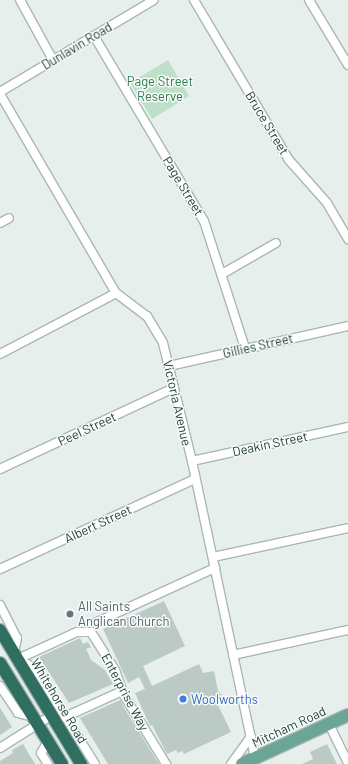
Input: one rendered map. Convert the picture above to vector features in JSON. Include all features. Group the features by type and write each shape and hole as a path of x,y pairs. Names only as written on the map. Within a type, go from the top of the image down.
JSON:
{"highway":[{"name":"Whitehorse Road","path":"0,630 79,761"},
{"path":"0,662 62,764"}],"main road":[{"name":"Mitcham Road","path":"242,764 348,715"}],"street":[{"path":"20,0 53,60"},
{"name":"Dunlavin Road","path":"0,93 94,36 142,3 154,0"},
{"name":"Bruce Street","path":"194,0 289,160 327,203 348,239"},
{"path":"309,0 348,65"},
{"name":"Page Street","path":"94,36 204,221 245,348"},
{"name":"Victoria Avenue","path":"0,93 116,293 147,316 160,334 192,461 255,758"},
{"path":"0,223 9,218"},
{"path":"222,274 276,243"},
{"path":"0,354 116,293"},
{"name":"Gillies Street","path":"169,366 348,326"},
{"name":"Peel Street","path":"0,469 174,388"},
{"name":"Deakin Street","path":"192,461 348,427"},
{"name":"Albert Street","path":"0,569 195,479"},
{"path":"213,557 348,528"},
{"path":"97,622 215,568"},
{"name":"Whitehorse Road","path":"0,605 17,635 16,656 35,668 95,764"},
{"path":"233,655 348,630"},
{"name":"Enterprise Way","path":"16,656 78,632 91,632 115,670 122,691 166,764"},
{"path":"0,686 18,713 35,721"},
{"path":"65,716 122,691"},
{"path":"0,748 35,721 52,715"},
{"path":"329,724 348,763"},
{"name":"Mitcham Road","path":"231,764 251,736"},
{"name":"Whitehorse Road","path":"77,737 79,761"},
{"path":"48,741 41,753 48,764"}],"green space":[{"name":"Page Street Reserve","path":"168,60 189,96 152,119 130,83"}],"building":[{"path":"164,601 185,646 143,666 152,686 199,664 203,673 214,671 218,691 222,695 219,697 221,701 217,703 231,732 184,754 182,751 178,753 176,750 167,754 152,725 150,726 135,693 145,689 139,677 128,683 103,629"},
{"path":"80,638 83,644 88,642 91,647 86,649 91,660 105,670 113,684 69,703 39,657"},
{"path":"120,700 159,764 108,764 80,718"},
{"path":"0,708 12,727 0,735"},
{"path":"23,744 35,764 0,764 0,761 13,753 12,750"},
{"path":"327,744 337,764 302,764 313,759 310,752"}],"place":[{"name":"All Saints Anglican Church","path":"70,614"},
{"name":"Woolworths","path":"183,699"}]}
